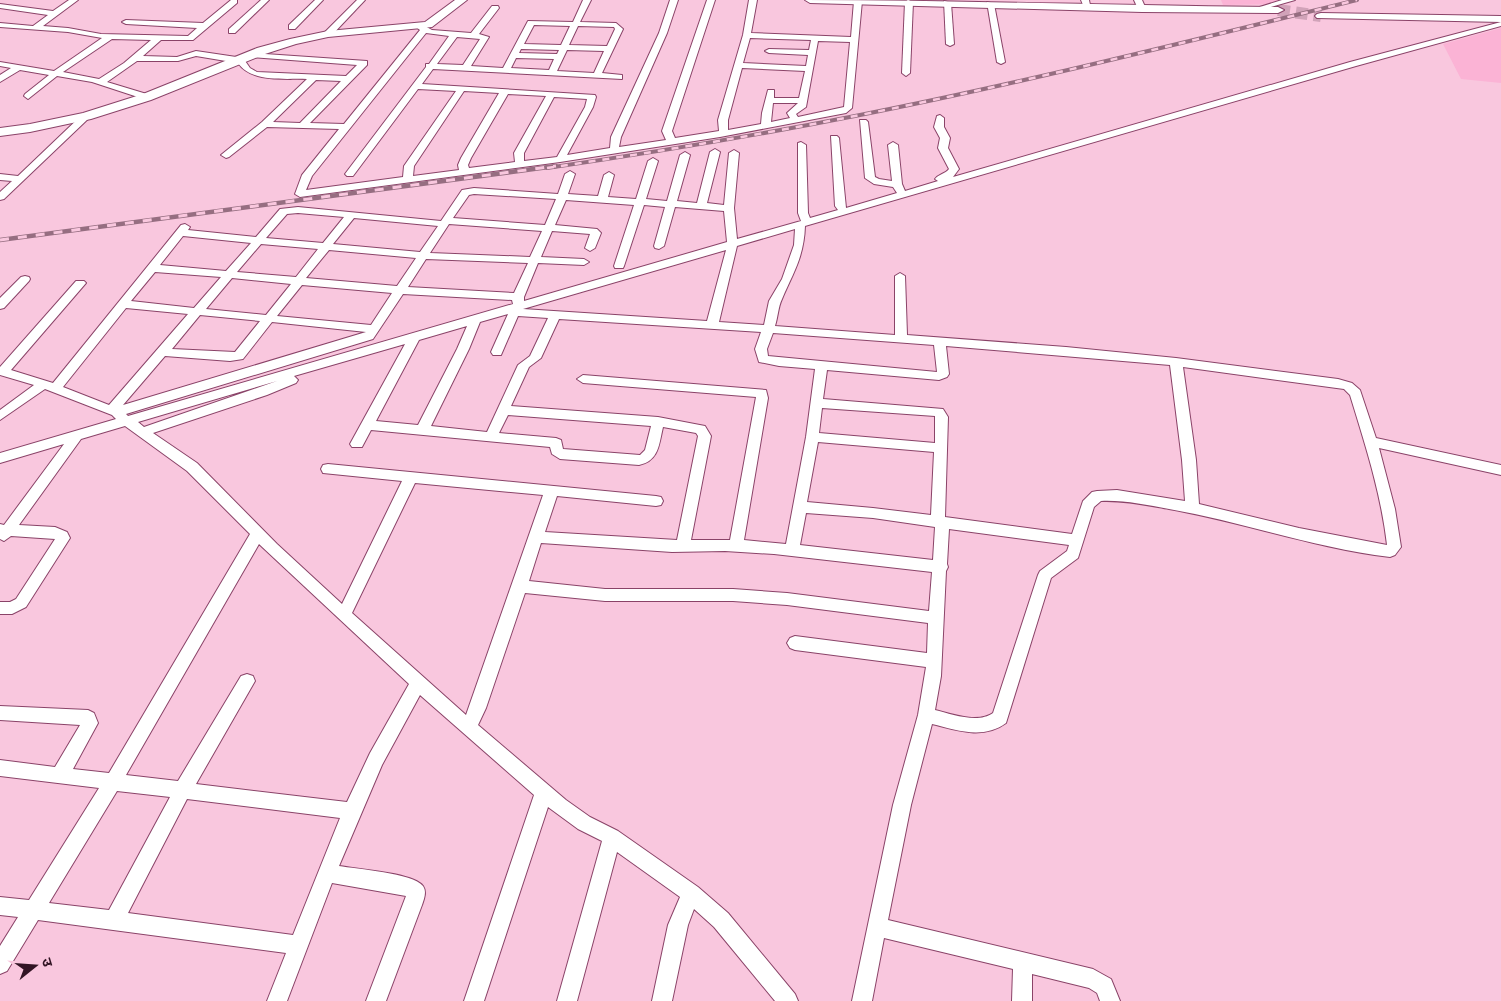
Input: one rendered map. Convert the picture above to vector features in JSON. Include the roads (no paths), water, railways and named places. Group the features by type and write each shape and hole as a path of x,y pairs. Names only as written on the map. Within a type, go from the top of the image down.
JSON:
{"street":[{"path":"34,28 74,0"},
{"path":"232,31 265,0"},
{"path":"292,27 320,0"},
{"path":"328,34 361,0"},
{"path":"462,0 432,24 422,29 346,128 307,175 300,194 560,159 766,126 848,109 858,1"},
{"path":"552,73 587,0"},
{"path":"615,150 616,137 663,33 674,0"},
{"path":"671,141 667,131 711,0"},
{"path":"724,133 723,120 747,35 753,0"},
{"path":"810,0 1140,5 1278,10"},
{"path":"1254,10 1291,0"},
{"path":"0,25 68,30 109,37 190,38 234,1"},
{"path":"906,72 909,2"},
{"path":"946,3 950,44"},
{"path":"990,4 1001,62"},
{"path":"0,6 56,14"},
{"path":"474,35 495,8"},
{"path":"1321,16 1501,20"},
{"path":"119,415 309,368 414,338 501,312 517,304 804,221 900,190 1501,20"},
{"path":"126,22 206,26"},
{"path":"131,37 146,23"},
{"path":"505,70 531,23 576,23 618,26 619,28 610,49 596,75"},
{"path":"0,132 30,128 86,116 147,97 242,59 294,42 328,34 422,29 486,38 466,68"},
{"path":"350,174 429,66 455,34"},
{"path":"747,35 854,40"},
{"path":"28,96 55,74 109,37"},
{"path":"101,82 135,58 159,37"},
{"path":"795,120 790,113 801,108 815,38"},
{"path":"518,46 610,49"},
{"path":"769,51 812,53"},
{"path":"135,58 178,59 196,53 242,59 364,62 350,79 303,125"},
{"path":"513,55 560,57"},
{"path":"242,59 247,70 255,74 350,79"},
{"path":"0,64 101,82 147,97"},
{"path":"739,65 809,69"},
{"path":"429,66 618,77"},
{"path":"0,80 19,67"},
{"path":"226,155 264,124 314,77"},
{"path":"415,86 592,98 589,107 560,159"},
{"path":"408,180 409,166 462,88"},
{"path":"466,173 463,165 466,158 505,91"},
{"path":"520,165 519,153 551,94"},
{"path":"766,126 766,113 770,96 803,101"},
{"path":"0,197 86,116"},
{"path":"864,122 870,178 900,190 949,176 953,172 953,165 943,148 945,138 939,129 940,118"},
{"path":"264,124 346,128"},
{"path":"834,138 842,209"},
{"path":"801,145 804,221 799,245 787,279 777,294 761,349 763,359 767,361 939,376 942,374 940,343"},
{"path":"893,146 900,190"},
{"path":"701,206 715,152"},
{"path":"712,325 731,242 729,208 734,153"},
{"path":"659,246 685,155"},
{"path":"619,266 653,161"},
{"path":"497,352 533,260 562,197 570,174"},
{"path":"602,200 609,175"},
{"path":"0,178 20,179"},
{"path":"0,458 76,437 119,415 370,336 399,290 425,256 464,193 469,191 729,208"},
{"path":"119,415 162,352 257,240 286,210 445,223 593,231 596,233 590,248"},
{"path":"162,352 237,356 242,353 323,247 351,214"},
{"path":"0,416 50,386 122,304 184,229 257,240 425,256 584,262"},
{"path":"152,268 399,290 517,304 555,315 1115,355 1348,386 1356,394 1370,441 1392,532 1394,547 1390,551 1299,534 1192,508 1101,494 1090,500 1073,554 1069,559 1048,570 1045,574 1000,718 992,725 977,725 926,715"},
{"path":"900,276 900,340"},
{"path":"0,305 25,279"},
{"path":"80,283 1,372 50,386 119,415 192,468 344,615 544,792 584,823 612,837 691,894 721,920 788,1001"},
{"path":"122,304 375,328"},
{"path":"491,438 524,365 536,356 555,315"},
{"path":"422,431 463,349 475,319"},
{"path":"357,444 414,338"},
{"path":"1176,362 1189,460 1192,508"},
{"path":"792,550 801,507 821,366"},
{"path":"142,432 263,392 290,381 309,368"},
{"path":"583,379 762,393 736,546"},
{"path":"816,403 939,412 942,416 941,567 934,661 926,715 902,805 862,1001"},
{"path":"503,410 658,422 695,427 704,433 683,546"},
{"path":"367,426 556,443 557,451 560,454 639,460 644,459 651,452 658,422"},
{"path":"2,533 76,437"},
{"path":"812,437 941,448"},
{"path":"1370,441 1501,470"},
{"path":"328,469 656,501"},
{"path":"344,615 412,477"},
{"path":"469,727 478,708 552,490"},
{"path":"801,507 940,522 1076,540"},
{"path":"0,608 12,608 21,603 63,538 56,533 2,533"},
{"path":"0,964 113,782 258,533"},
{"path":"535,537 683,546 736,546 792,550 941,567"},
{"path":"518,586 605,595 733,595 787,599 937,618"},
{"path":"795,643 934,661"},
{"path":"114,921 183,790 247,681"},
{"path":"277,1001 351,811 381,749 419,682"},
{"path":"0,713 88,718 90,723 60,775"},
{"path":"0,768 351,811"},
{"path":"474,1001 544,792"},
{"path":"567,1001 612,837"},
{"path":"327,873 409,887 416,892 413,905 376,1001"},
{"path":"662,1001 678,925 691,894"},
{"path":"2,906 114,921 157,924 299,945"},
{"path":"878,927 1093,979 1104,986 1110,1001"},
{"path":"1022,1001 1023,961"}],"tunnel":[{"path":"1278,10 1321,16"}],"railway":[{"path":"547,168 740,137 981,90 1357,0"},
{"path":"0,240 556,166"}]}
